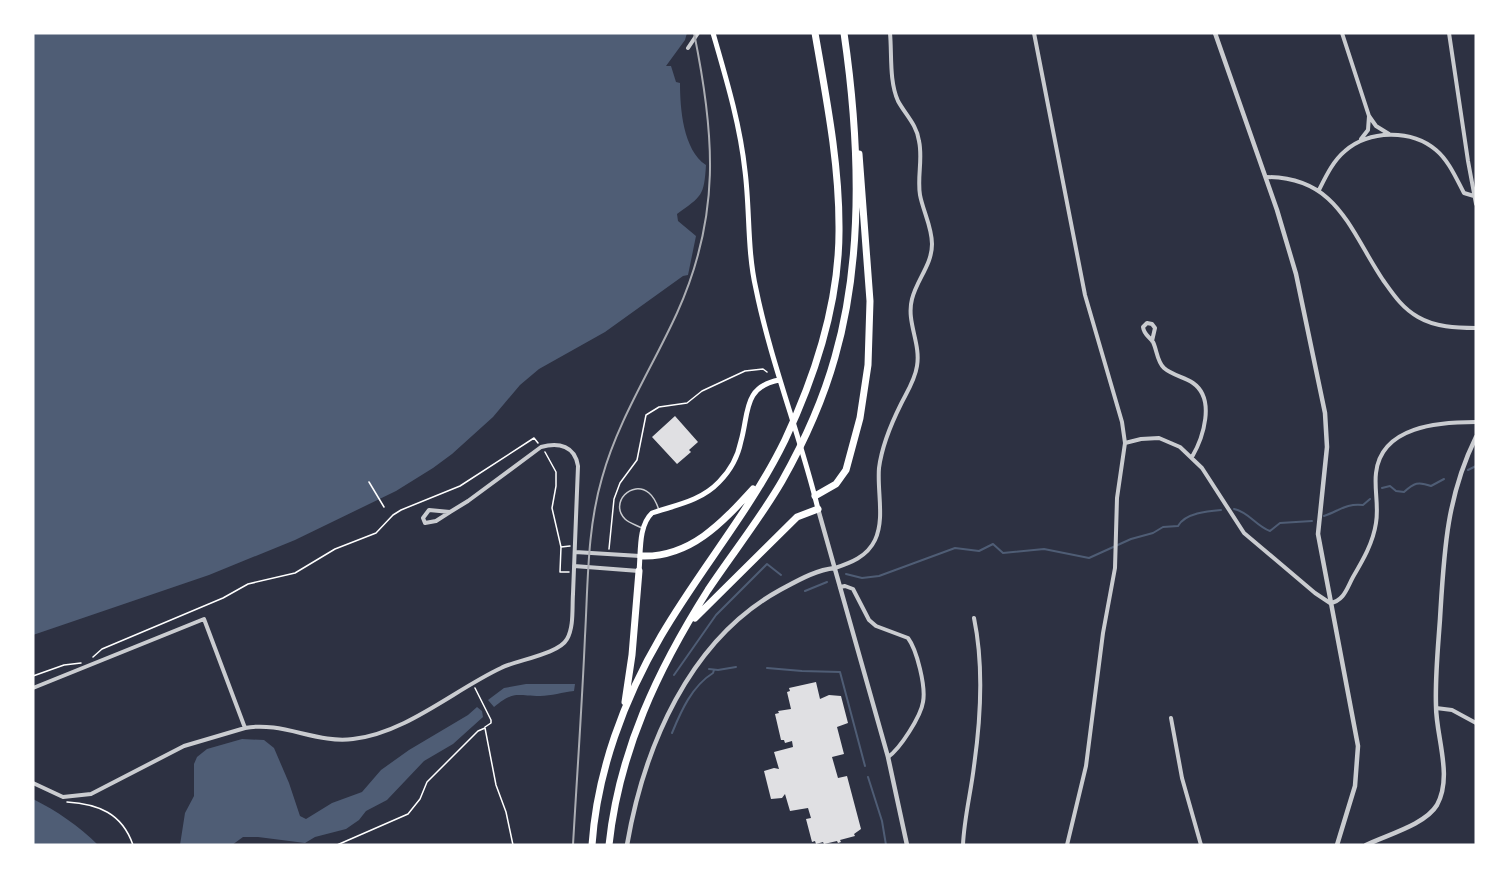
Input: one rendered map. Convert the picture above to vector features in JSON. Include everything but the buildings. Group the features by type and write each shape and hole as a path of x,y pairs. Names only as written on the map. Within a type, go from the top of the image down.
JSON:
{"highway":[{"path":"641,556 667,554 701,539 733,512 774,462 797,413 815,365 832,298 838,260 839,228 835,163 814,33"},
{"path":"815,496 836,484 846,470 860,418 868,365 870,301 861,164 844,33"},
{"path":"609,845 619,782 632,739 657,680 685,628 781,483 820,401 836,356 852,269 855,130"},
{"path":"623,711 661,636 743,512 764,476"},
{"path":"685,628 797,517 818,508"},
{"path":"592,845 600,791 623,711 633,655 639,570"}],"main road":[{"path":"713,33 742,144 753,273 780,380 818,508"},
{"path":"639,570 643,528 648,517 660,510 696,499 719,482 739,450 745,417 753,394 762,386 780,380"}],"street":[{"path":"688,48 698,33"},
{"path":"627,845 640,787 664,721 710,647 734,622 768,597 825,569 835,568 859,558 872,545 876,537 879,524 878,486 882,454 892,421 914,379 917,366 917,348 910,319 912,300 932,252 931,234 919,187 920,142 894,91 890,33"},
{"path":"1034,33 1085,295 1122,422 1125,443 1118,498 1115,556 1086,766 1067,845"},
{"path":"1215,33 1266,177 1296,274 1325,413 1327,447 1318,534 1358,746 1355,786 1337,845"},
{"path":"1342,33 1369,116 1376,126 1393,135"},
{"path":"1449,33 1476,204"},
{"path":"1319,190 1334,162 1368,130 1369,116"},
{"path":"1360,140 1393,135 1417,139 1436,149 1449,164 1464,193 1474,196"},
{"path":"1266,177 1299,181 1319,190 1334,205 1392,294 1403,306 1432,323 1456,328 1476,328"},
{"path":"1152,340 1164,368 1192,382 1202,394 1205,422 1201,439 1192,457"},
{"path":"1125,443 1159,438 1172,442 1192,457 1212,483 1244,533 1330,603 1344,595 1370,545 1377,512 1377,470 1386,447 1411,430 1445,424 1476,422"},
{"path":"1366,845 1422,819 1437,805 1441,796 1443,777 1436,708 1444,560 1450,511 1457,481 1476,437"},
{"path":"33,783 63,797 91,794 184,746 260,725 339,740 366,737 425,711 504,666 564,644 571,630 578,466 575,454 567,447 552,444 542,447 468,501 436,521 425,523 423,518 429,510 450,512"},
{"path":"818,508 888,758 908,845"},
{"path":"575,552 641,556"},
{"path":"574,566 639,570"},
{"path":"840,587 848,586 853,589 869,620 876,626 908,638 915,651 924,691 923,704 897,750 888,758"},
{"path":"963,845 975,763 981,685 980,649 974,618"},
{"path":"33,688 204,619 245,728"},
{"path":"1436,708 1452,710 1476,723"},
{"path":"1171,718 1182,778 1201,845"}],"lane":[{"path":"643,528 626,520 621,513 620,503 624,494 634,489 643,489 652,496 660,510"}],"path":[{"path":"609,550 614,499 620,483 637,460 646,415 659,407 687,403 702,392 745,370 763,369 767,372"},
{"path":"88,661 102,649 214,602 239,587 295,573 335,549 376,533 393,514 460,486 534,438 536,441"},
{"path":"546,454 556,472 552,508 561,547 560,572 569,572"},
{"path":"369,482 384,507"},
{"path":"561,547 570,546"},
{"path":"33,676 64,665 83,662"},
{"path":"337,845 408,814 420,799 427,782 478,731 491,723 472,684"},
{"path":"485,728 496,785 506,812 513,845"},
{"path":"67,802 92,805 105,810 124,826 133,845"}],"water":[{"path":"33,33 687,33 685,40 666,66 671,66 676,82 680,83 684,128 692,149 706,165 703,189 697,199 677,214 678,221 696,236 688,275 683,276 605,332 539,369 520,385 493,417 452,454 396,491 295,540 209,575 33,635"},
{"path":"526,684 575,684 574,691 544,696 511,696 494,707 488,700 504,688"},
{"path":"477,707 482,711 483,717 453,744 424,761 387,800 366,811 359,820 346,829 315,837 305,843 243,837 232,845 180,845 185,813 194,796 194,764 197,757 207,749 242,739 264,740 274,748 300,816 306,819 332,803 362,792 381,770"},
{"path":"33,799 67,819 98,845 33,845"}],"waterway":[{"path":"1468,470 1476,466"},
{"path":"1382,488 1390,486 1396,491 1404,492 1416,484 1431,486 1444,479"},
{"path":"1324,516 1347,506 1363,505 1370,499"},
{"path":"1234,509 1244,513 1270,531 1280,523 1312,521"},
{"path":"846,574 862,578 879,576 955,548 979,551 993,544 1003,553 1044,549 1089,558 1163,527 1178,526 1191,515 1221,510"},
{"path":"674,675 716,615 767,564 781,575"},
{"path":"805,591 827,582"},
{"path":"709,669 736,667"},
{"path":"767,668 840,672 865,766"},
{"path":"672,733 688,700 714,670"},
{"path":"868,777 882,821 886,845"}],"railway":[{"path":"573,845 589,557 597,497 617,435 677,313 691,277 701,243 707,209 710,175 709,141 706,106 694,33"}]}
